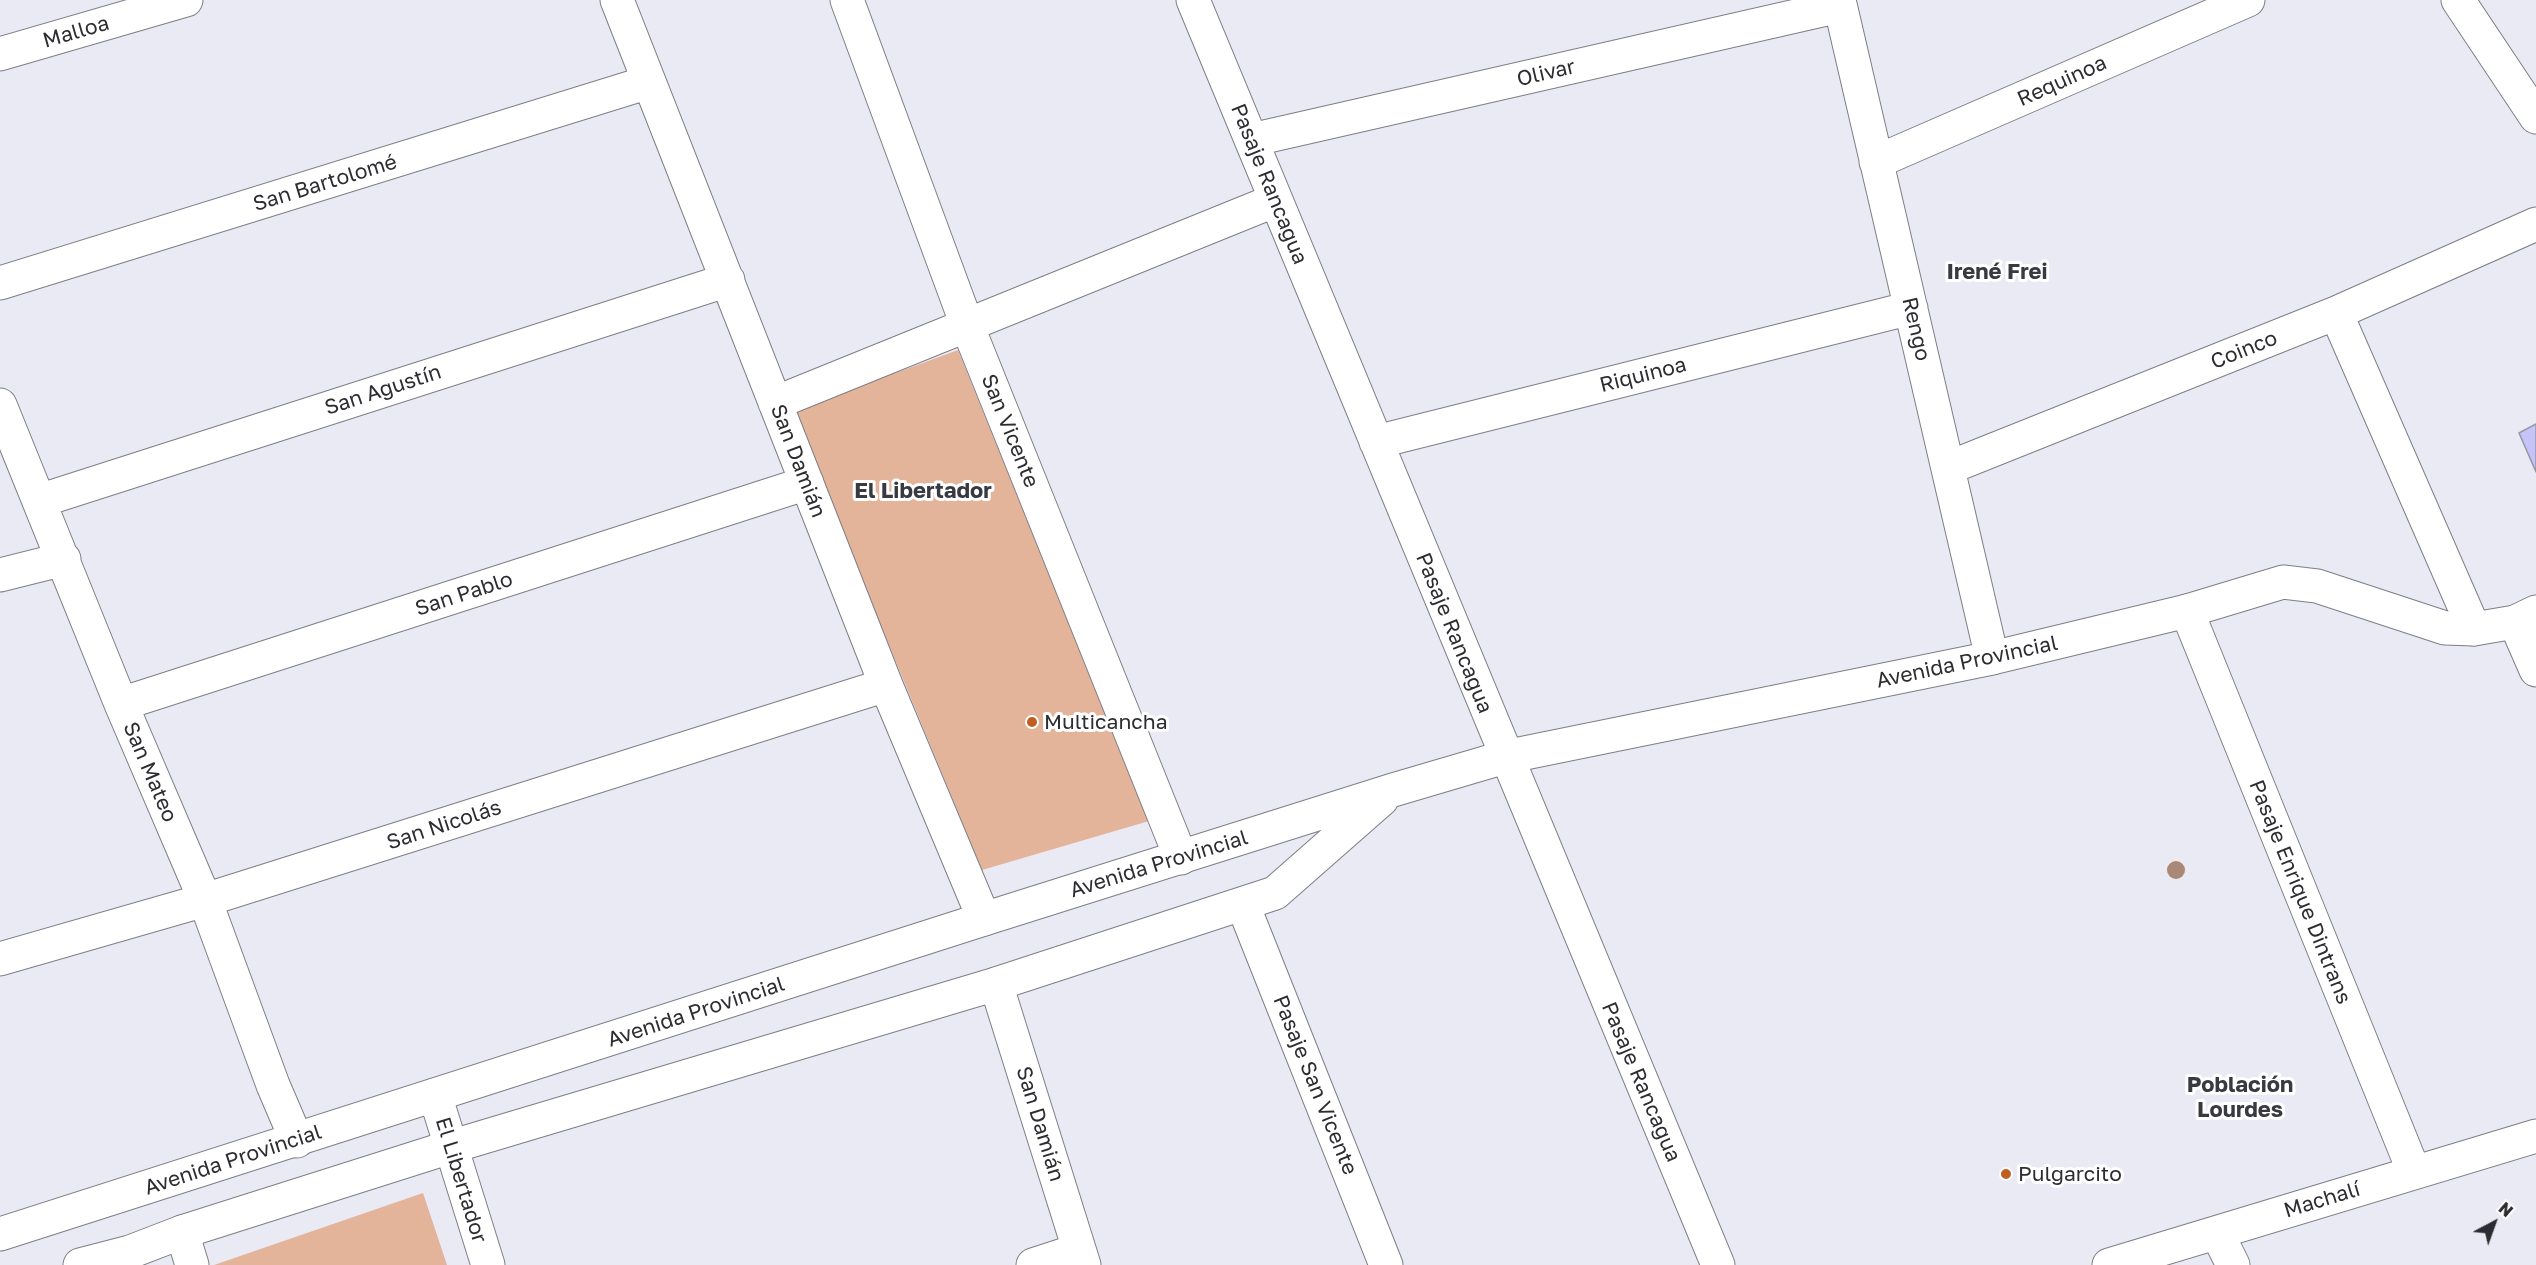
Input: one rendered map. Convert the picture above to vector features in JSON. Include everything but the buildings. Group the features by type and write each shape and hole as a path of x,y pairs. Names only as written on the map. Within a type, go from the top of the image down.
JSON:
{"street":[{"name":"Malloa","path":"0,54 186,0"},
{"name":"San Damián","path":"617,0 886,685 984,919"},
{"name":"San Vicente","path":"847,0 967,325 1181,858"},
{"name":"Pasaje Rancagua","path":"1193,0 1505,758 1718,1265"},
{"name":"Requinoa","path":"1876,162 2248,0"},
{"path":"2463,2 2536,117"},
{"name":"Olivar","path":"1251,140 1839,3"},
{"name":"Rengo","path":"1839,3 1992,658"},
{"name":"San Bartolomé","path":"0,283 649,82"},
{"path":"775,403 1276,200"},
{"name":"Coinco","path":"1948,468 2336,313 2536,224"},
{"name":"San Agustín","path":"39,501 728,280"},
{"name":"Riquinoa","path":"1376,442 1911,308"},
{"path":"2336,313 2474,629"},
{"name":"San Mateo","path":"0,405 121,704 205,900 273,1085 297,1141"},
{"name":"San Pablo","path":"121,704 807,483"},
{"path":"0,575 64,559"},
{"name":"Avenida Provincial","path":"0,1234 297,1141 984,919 1393,790 1505,758 1992,658 2187,611 2283,582 2317,586 2445,628 2474,629 2525,617"},
{"name":"Pasaje Enrique Dintrans","path":"2187,611 2414,1172"},
{"path":"2525,617 2536,670"},
{"name":"San Nicolás","path":"0,960 205,900 886,685"},
{"name":"Avenida Provincial","path":"80,1265 130,1252 182,1232 450,1147 996,984 1243,905 1275,893 1393,790"},
{"name":"Pasaje San Vicente","path":"1243,905 1386,1265"},
{"name":"San Damián","path":"996,984 1082,1258"},
{"name":"El Libertador","path":"435,1095 488,1265"},
{"name":"Machalí","path":"2109,1265 2536,1136"},
{"path":"182,1232 192,1265"},
{"path":"2217,1233 2233,1265"},
{"path":"1032,1265 1082,1258"}],"shaded area":[{"path":"958,350 1149,821 982,870 792,411"},
{"path":"423,1193 447,1265 214,1265"}],"place":[{"name":"Multicancha","path":"1032,722"},
{"name":"Pulgarcito","path":"2006,1174"}],"district":[{"name":"Irené Frei","path":"1997,272"},
{"name":"El Libertador","path":"923,491"},
{"name":"Población Lourdes","path":"2240,1098"}]}
